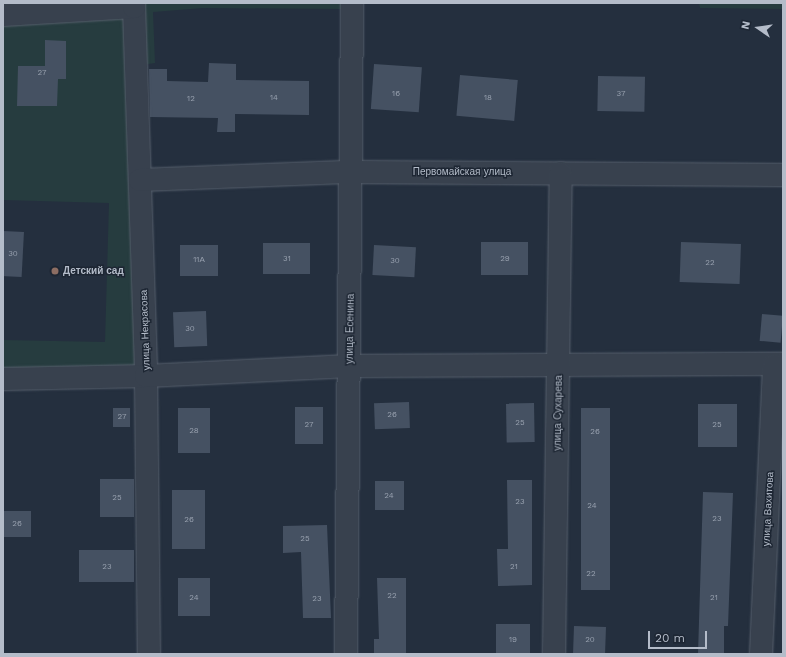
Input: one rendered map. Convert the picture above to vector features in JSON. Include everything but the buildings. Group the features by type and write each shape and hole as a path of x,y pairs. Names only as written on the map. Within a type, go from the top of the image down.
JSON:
{"street":[{"name":"улица Есенина","path":"346,654 352,172 352,3"},
{"path":"3,15 134,5"},
{"name":"улица Некрасова","path":"134,5 146,376 149,654"},
{"name":"Первомайская улица","path":"140,180 352,172 783,175"},
{"name":"улица Сухарева","path":"554,654 559,367 560,173"},
{"path":"3,379 146,376 350,366 559,367 779,364"},
{"name":"улица Вахитова","path":"761,654 779,364"}],"green space":[{"path":"3,3 349,3 342,9 203,8 153,12 155,63 141,65 147,370 3,372 3,340 105,342 109,203 3,200"},
{"path":"699,3 783,3 783,9 700,8"}],"place":[{"name":"Детский сад","path":"55,271"}]}
